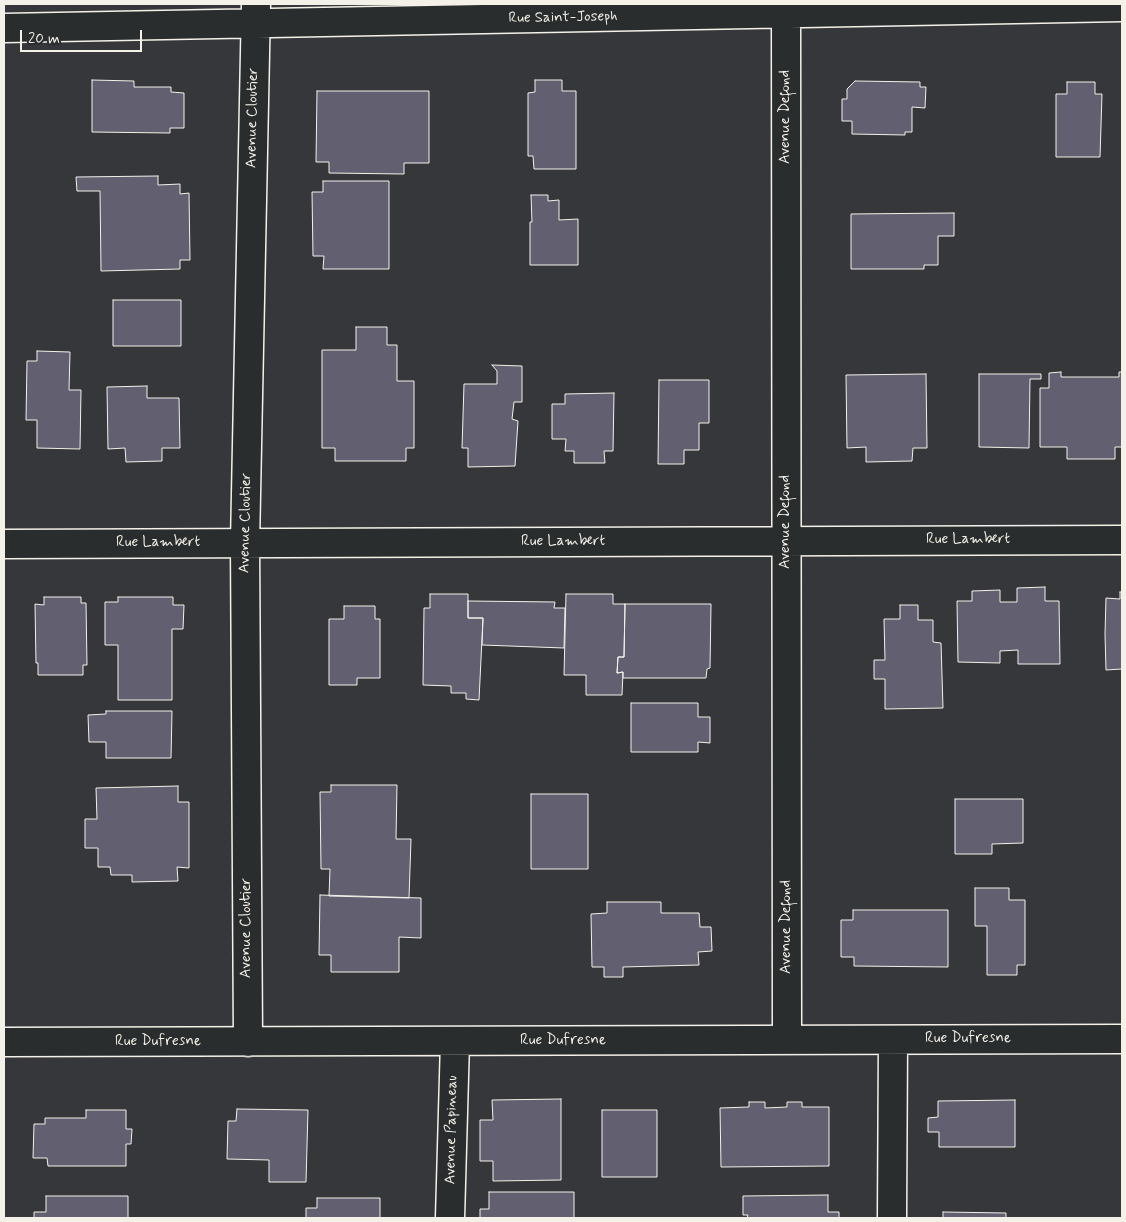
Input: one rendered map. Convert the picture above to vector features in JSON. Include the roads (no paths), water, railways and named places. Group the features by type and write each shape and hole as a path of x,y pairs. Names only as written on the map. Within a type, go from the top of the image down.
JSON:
{"street":[{"name":"Rue Saint-Joseph","path":"4,28 256,14 1122,7"},
{"name":"Avenue Defond","path":"786,9 787,1040"},
{"name":"Avenue Cloutier","path":"248,1042 245,543 256,14"},
{"name":"Rue Lambert","path":"4,544 1122,540"},
{"name":"Rue Dufresne","path":"4,1042 1122,1039"},
{"path":"892,1040 892,1218"},
{"name":"Avenue Papineau","path":"450,1218 455,1041"}]}
